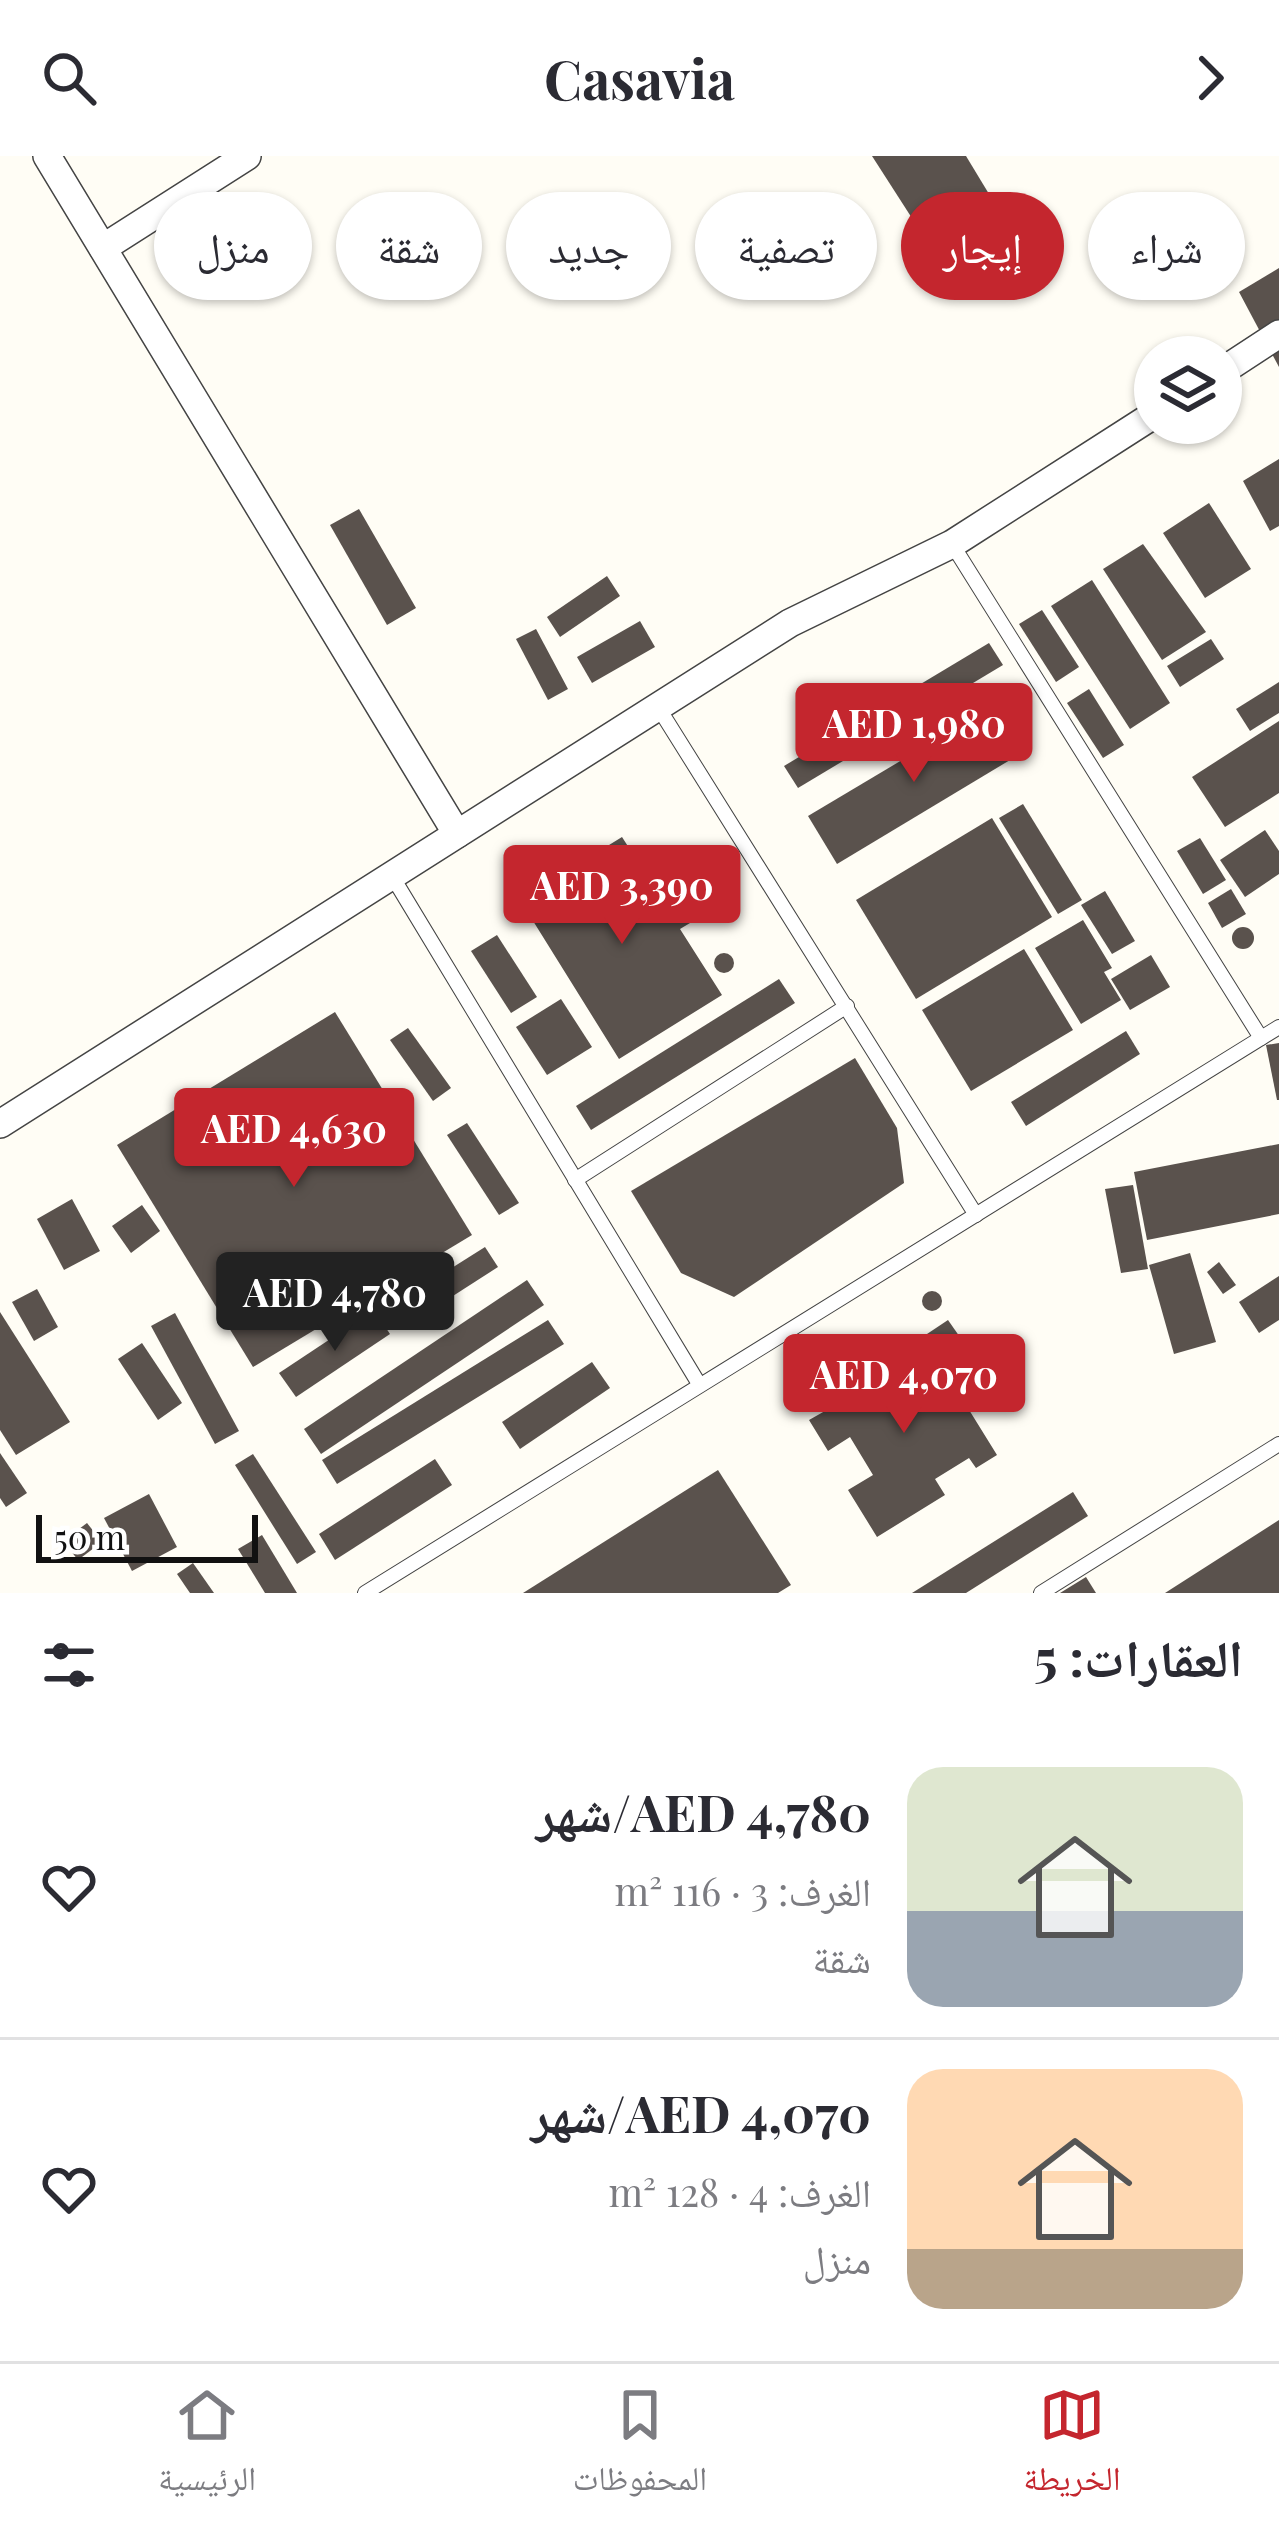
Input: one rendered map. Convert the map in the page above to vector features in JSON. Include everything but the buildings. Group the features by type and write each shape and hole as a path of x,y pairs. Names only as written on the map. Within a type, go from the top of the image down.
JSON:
{"street":[{"path":"47,156 458,834"},
{"path":"103,248 247,156"},
{"path":"1242,358 1279,334"},
{"path":"0,1124 790,623 952,544 1134,427"}],"lane":[{"path":"952,544 1261,1037"},
{"path":"658,707 976,1215"},
{"path":"392,876 699,1384"},
{"path":"575,1180 847,1006"},
{"path":"365,1593 1279,1027"},
{"path":"1041,1593 1279,1444"}]}
